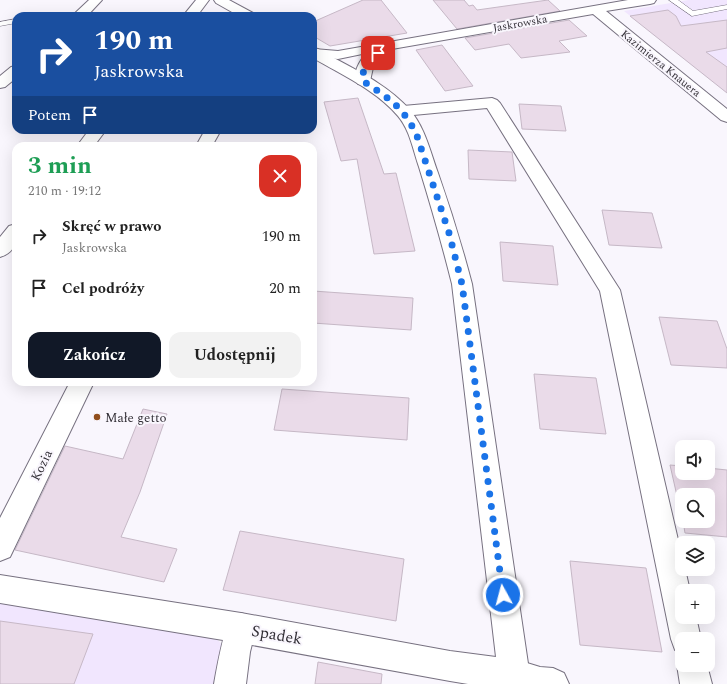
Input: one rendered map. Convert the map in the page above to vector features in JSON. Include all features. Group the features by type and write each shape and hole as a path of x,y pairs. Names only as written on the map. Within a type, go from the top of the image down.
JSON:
{"street":[{"path":"83,12 96,0"},
{"path":"193,12 203,0"},
{"path":"220,0 241,12"},
{"name":"Jaskrowska","path":"317,53 338,55 650,0"},
{"name":"Kazimierza Knauera","path":"596,10 727,117"},
{"name":"Jaskrowska","path":"363,81 363,68 366,62 389,45"},
{"path":"317,55 363,81 386,96 403,111 411,122 417,136 449,233 462,284 514,680"},
{"path":"0,84 12,74"},
{"path":"403,111 492,103 610,290 684,632"},
{"path":"88,142 95,134"},
{"path":"0,250 12,236"},
{"name":"Kozia","path":"0,547 80,386"},
{"name":"Spadek","path":"0,589 241,628 450,666 514,680 554,684"},
{"path":"230,684 235,652 241,628"},
{"path":"693,672 696,684"}],"lane":[{"path":"673,0 692,14 727,7"},
{"path":"0,24 12,22"}],"shaded area":[{"path":"688,0 727,0 727,93 624,11"},
{"path":"0,603 210,637 219,641 223,647 220,684 0,684"}],"building":[{"path":"363,0 381,0 407,33 330,46 317,38 317,20"},
{"path":"433,0 464,0 469,6 473,5 477,10 548,0 560,11 457,29"},
{"path":"668,10 676,16 681,26 727,20 727,48 706,52 727,67 727,93 630,16"},
{"path":"569,20 587,36 559,41 570,52 521,58 509,44 475,50 465,38"},
{"path":"442,45 473,86 445,91 416,50"},
{"path":"358,98 384,174 396,173 415,251 374,254 357,159 341,161 324,102"},
{"path":"519,104 561,106 566,131 522,129"},
{"path":"468,150 512,152 516,181 469,179"},
{"path":"602,210 652,213 662,248 609,245"},
{"path":"500,242 553,246 558,285 503,281"},
{"path":"317,291 413,298 411,330 317,323"},
{"path":"659,317 717,321 727,349 727,368 671,365"},
{"path":"534,374 596,378 606,434 540,429"},
{"path":"282,389 409,398 407,440 274,430"},
{"path":"143,409 167,414 140,492 121,537 177,549 164,582 15,550 65,446 123,459"},
{"path":"670,465 675,465 675,480 715,480 715,469 727,470 727,537 685,533 684,528 715,528 715,488 675,488"},
{"path":"240,531 404,559 396,621 223,590"},
{"path":"570,561 646,568 662,652 580,645"},
{"path":"0,621 93,634 74,684 0,684"},
{"path":"318,662 382,674 381,684 315,684"}],"place":[{"name":"Małe getto","path":"97,417"}],"route":[{"path":"378,53 366,62 363,68 363,81 386,96 403,111 411,122 449,233 462,284 503,595"}]}
